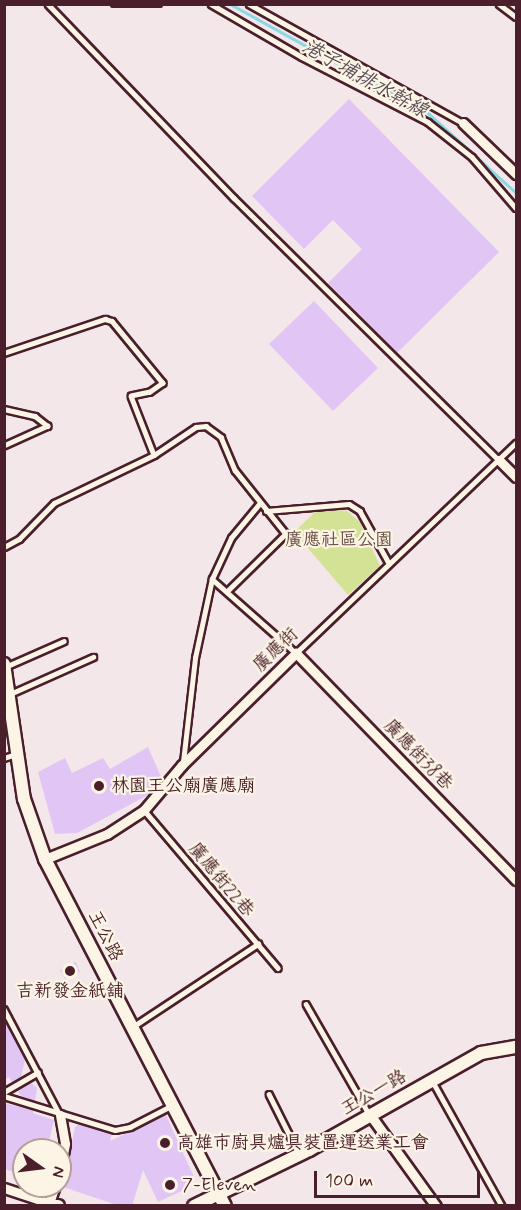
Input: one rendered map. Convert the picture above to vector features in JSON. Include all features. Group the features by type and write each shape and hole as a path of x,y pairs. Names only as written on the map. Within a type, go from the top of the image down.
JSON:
{"street":[{"path":"463,123 516,174"},
{"path":"499,460 516,477"},
{"name":"廣應街","path":"45,859 107,834 144,810 182,765 296,653"},
{"name":"廣應街38巷","path":"296,653 516,880"},
{"name":"王公路","path":"5,666 24,799 45,859 225,1206"},
{"name":"王公一路","path":"194,1206 371,1116 481,1053 516,1047"},
{"path":"60,1115 64,1138"},
{"path":"371,1116 434,1202"},
{"path":"4,1188 52,1205"}],"lane":[{"path":"48,4 234,198 499,460"},
{"path":"114,4 159,4"},
{"path":"211,4 302,57 428,122 472,156 516,208"},
{"path":"249,4 463,123"},
{"path":"499,4 516,17"},
{"path":"4,353 105,319 112,321 163,383 150,392 131,396 154,455"},
{"path":"4,409 35,416 48,426 4,446"},
{"path":"4,547 19,539 54,503 154,455 196,427 206,426 221,437 235,470 286,534 229,590"},
{"name":"廣應街","path":"296,653 516,443"},
{"path":"182,765 195,658 212,579 231,537 260,503"},
{"path":"266,511 349,504 360,511 389,563"},
{"path":"212,579 229,590 296,653"},
{"path":"5,666 64,641"},
{"path":"8,696 93,657"},
{"path":"4,758 18,753"},
{"name":"廣應街22巷","path":"144,810 278,968"},
{"path":"132,1028 258,944"},
{"path":"306,1004 371,1116"},
{"path":"4,1009 60,1115"},
{"path":"4,1094 38,1072"},
{"path":"432,1080 502,1206"},
{"path":"4,1094 60,1115 121,1130 172,1105"},
{"path":"269,1094 299,1154"}],"green space":[{"name":"廣應社區公園","path":"329,509 347,511 360,522 380,566 348,595 294,532 314,513"}],"building":[{"path":"349,99 499,252 397,353 328,283 362,249 333,220 304,249 252,196"},
{"path":"314,301 378,368 333,411 269,344"},
{"name":"林園王公廟廣應廟","path":"148,747 162,779 148,795 77,833 55,834 38,772 65,758 72,773 103,758 110,769"},
{"name":"吉新發金紙舖","path":"76,962 80,972 65,979 60,970"},
{"path":"4,1020 25,1059 21,1077 12,1082 9,1077 4,1080"},
{"path":"30,1082 37,1088 35,1101 21,1096 17,1090"},
{"path":"4,1103 33,1110 33,1113 54,1120 50,1138 12,1138 12,1171 4,1169"},
{"path":"166,1115 194,1177 190,1187 158,1202 143,1170 132,1206 120,1206 72,1190 72,1142 75,1127 79,1124 112,1134 110,1141"}],"waterway":[{"name":"港子埔排水幹線","path":"230,4 429,114 516,193"}],"place":[{"name":"林園王公廟廣應廟","path":"99,786"},
{"name":"吉新發金紙舖","path":"70,971"},
{"name":"高雄市廚具爐具裝置運送業工會","path":"165,1143"},
{"name":"7-Eleven","path":"170,1185"}]}
